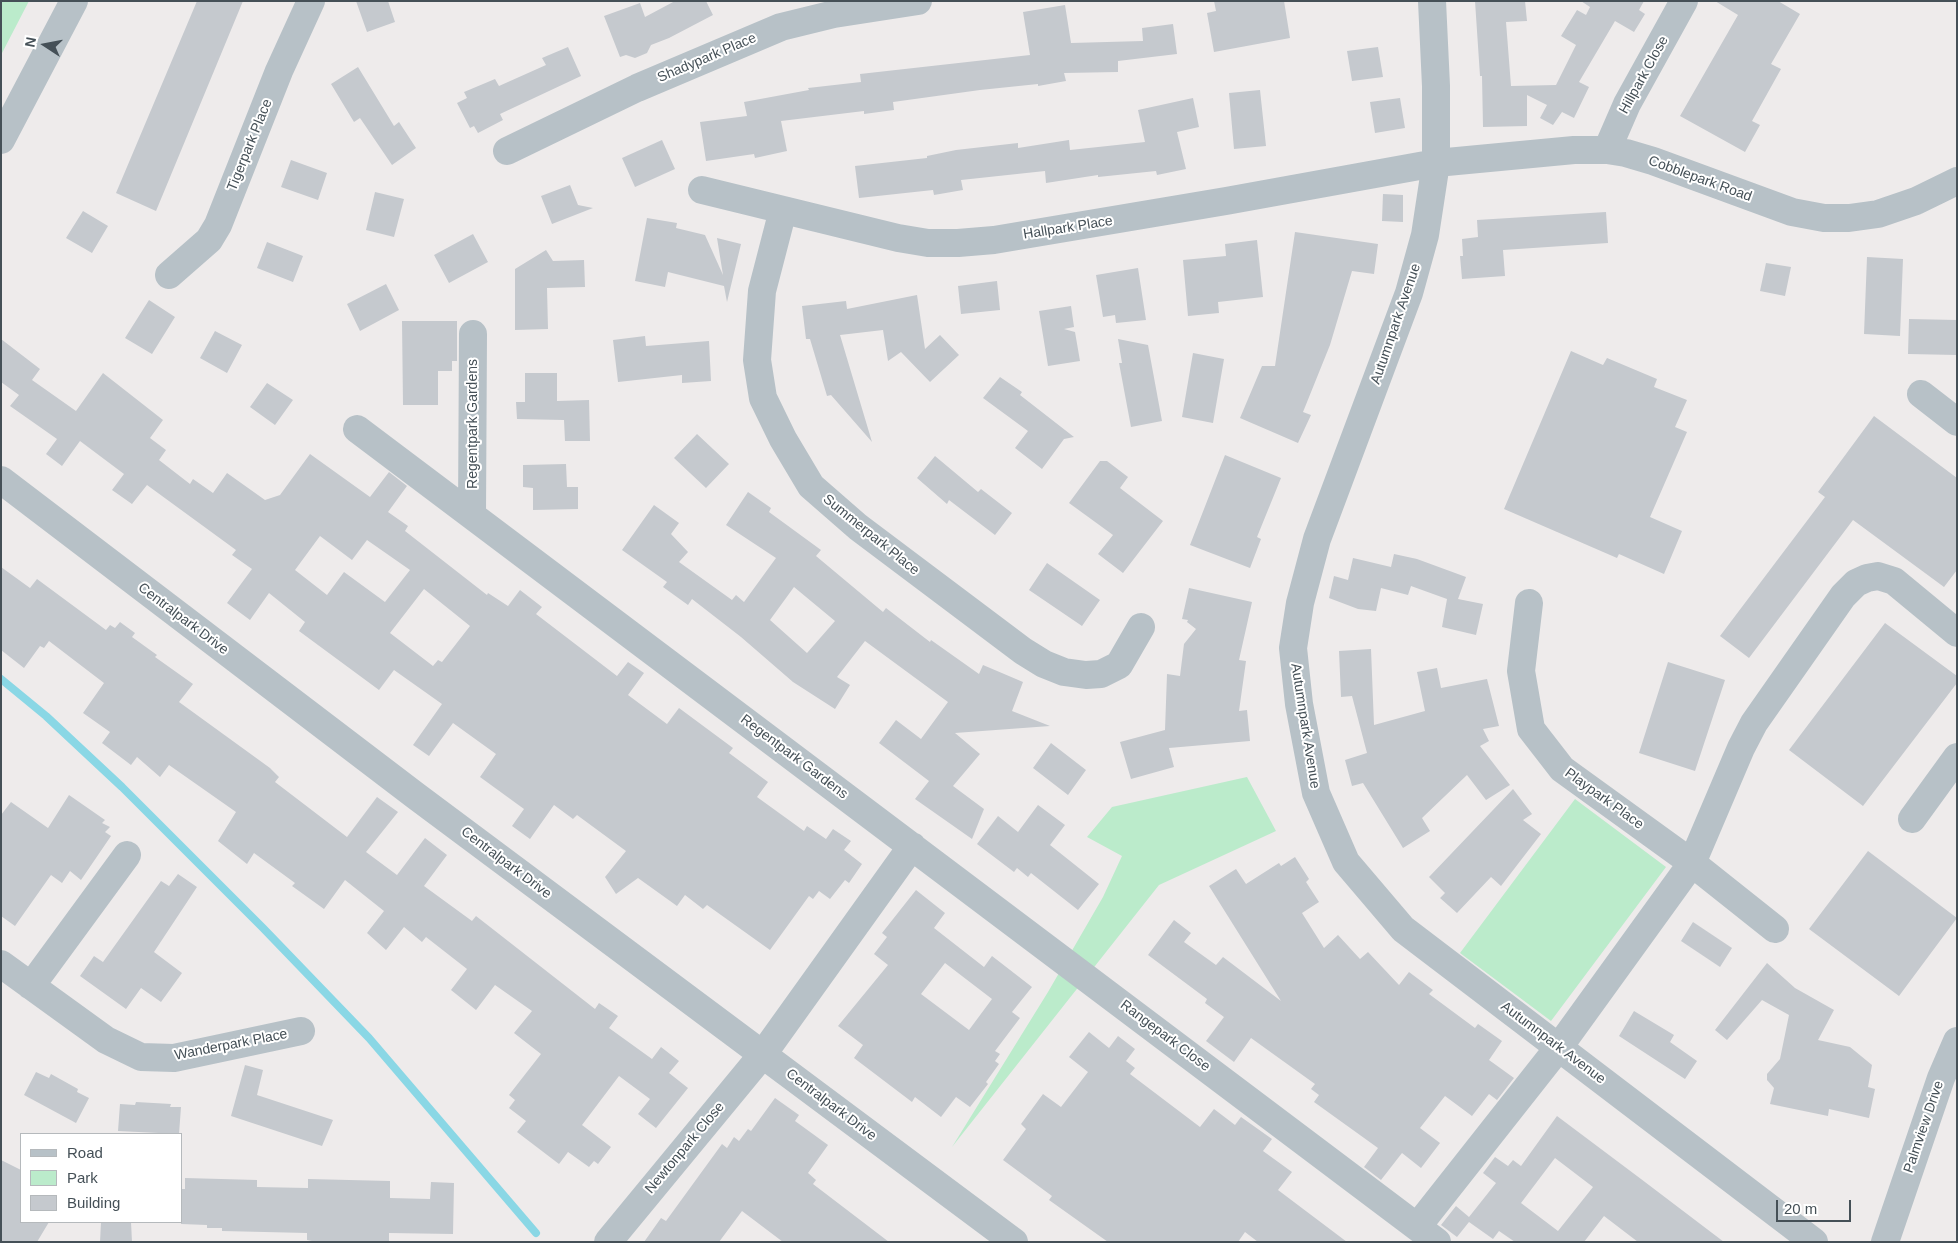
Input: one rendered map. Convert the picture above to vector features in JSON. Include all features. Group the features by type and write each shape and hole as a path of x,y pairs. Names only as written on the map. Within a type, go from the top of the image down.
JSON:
{"street":[{"path":"1,140 74,1"},
{"name":"Tigerpark Place","path":"169,275 209,240 218,225 280,71 311,1"},
{"name":"Shadypark Place","path":"507,150 637,88 781,27 834,14 918,1"},
{"name":"Autumnpark Avenue","path":"1432,1 1436,86 1436,163 1425,235 1409,293 1317,539 1300,603 1293,648 1299,704 1316,793 1346,862 1403,929 1814,1242"},
{"name":"Hillpark Close","path":"1607,150 1627,104 1684,1"},
{"name":"Cobblepark Road","path":"1436,163 1574,150 1607,150 1653,161 1792,212 1824,218 1849,218 1878,214 1916,201 1957,181"},
{"name":"Hallpark Place","path":"702,190 898,238 928,243 958,243 994,240 1436,163"},
{"name":"Summerpark Place","path":"783,210 762,291 757,360 763,398 783,440 811,486 858,527 1023,651 1044,664 1064,672 1086,676 1101,674 1119,665 1142,627"},
{"name":"Regentpark Gardens","path":"472,514 473,334"},
{"path":"1920,394 1957,422"},
{"name":"Regentpark Gardens","path":"358,429 912,846"},
{"name":"Centralpark Drive","path":"1,480 416,796 1014,1242"},
{"path":"1559,1047 1692,864 1741,748 1754,723 1822,625 1856,583 1878,576 1894,581 1953,620"},
{"name":"Playpark Place","path":"1529,603 1521,671 1531,729 1562,769 1692,864 1775,928"},
{"path":"1912,819 1957,756"},
{"path":"763,1054 912,846"},
{"name":"Rangepark Close","path":"912,846 1427,1234 1559,1047"},
{"path":"31,986 127,855"},
{"name":"Wanderpark Place","path":"1,964 106,1040 141,1057 174,1058 302,1031"},
{"name":"Palmview Drive","path":"1885,1242 1949,1080 1957,1041"},
{"name":"Newtonpark Close","path":"608,1242 763,1054"}],"green space":[{"path":"1,1 29,1 1,55"},
{"path":"1247,777 1276,831 1159,885 952,1147 1048,992 1103,897 1122,856 1087,837 1112,807"},
{"path":"1575,799 1666,867 1551,1021 1460,953"}],"building":[{"path":"197,1 243,1 156,211 116,193"},
{"path":"356,1 388,1 395,22 367,32"},
{"path":"675,1 706,1 713,15 669,38 651,45 647,53 635,58 626,55 620,57 604,16 640,3 645,17"},
{"path":"1214,1 1284,1 1290,38 1214,52 1207,13 1216,11"},
{"path":"1475,1 1525,1 1527,21 1506,22 1511,86 1556,85 1576,45 1561,36 1577,10 1586,15 1590,7 1581,1 1644,1 1639,10 1645,14 1634,32 1615,21 1579,82 1589,87 1574,118 1562,112 1553,125 1540,118 1547,105 1527,95 1527,126 1483,127 1482,76 1480,76"},
{"path":"1715,1 1778,1 1800,14 1771,64 1781,69 1752,121 1760,125 1745,152 1680,116 1738,15"},
{"path":"1065,5 1071,43 1143,41 1142,28 1173,24 1177,54 1118,61 1118,72 1064,73 1066,81 1038,86 1038,84 980,90 893,102 894,110 864,114 864,111 781,121 787,151 755,158 754,154 706,161 700,122 747,116 744,102 809,90 808,88 861,82 860,74 1030,55 1023,12"},
{"path":"568,47 581,76 500,114 503,120 478,133 474,126 470,128 457,103 467,98 464,92 495,79 499,86 546,65 542,58"},
{"path":"1378,47 1383,77 1352,81 1347,51"},
{"path":"358,67 394,126 399,122 416,148 392,165 360,118 354,122 331,84"},
{"path":"1260,90 1266,146 1234,149 1229,93"},
{"path":"1193,98 1199,127 1177,132 1186,169 1157,175 1156,171 1098,177 1098,175 1046,183 1045,171 961,180 963,190 934,195 933,190 859,198 855,166 927,158 927,156 956,150 1018,143 1018,148 1069,140 1070,150 1145,142 1138,110"},
{"path":"1400,98 1405,128 1375,133 1370,102"},
{"path":"662,140 675,169 635,187 622,158"},
{"path":"291,160 327,173 318,200 281,187"},
{"path":"570,185 578,205 593,208 552,224 541,196"},
{"path":"375,192 404,199 394,237 366,230"},
{"path":"1383,194 1403,195 1403,222 1382,221"},
{"path":"83,211 108,226 92,253 66,238"},
{"path":"1606,212 1608,243 1503,250 1505,276 1462,279 1460,256 1463,256 1462,239 1478,237 1477,220"},
{"path":"647,218 677,223 676,228 705,235 723,275 717,238 741,244 727,302 724,286 668,272 665,287 635,281"},
{"path":"1295,232 1378,244 1374,274 1352,271 1330,345 1303,412 1311,415 1298,443 1240,418 1262,366 1275,366"},
{"path":"473,234 488,262 449,283 434,255"},
{"path":"1257,240 1263,297 1218,302 1219,313 1188,316 1183,260 1226,256 1225,244"},
{"path":"267,242 303,256 293,282 257,268"},
{"path":"546,250 553,261 584,260 585,287 547,288 548,329 515,330 515,269"},
{"path":"1867,257 1903,259 1900,336 1864,334"},
{"path":"1766,263 1791,267 1785,296 1760,291"},
{"path":"1138,268 1146,320 1116,323 1115,315 1103,317 1096,275"},
{"path":"997,281 1000,310 961,314 958,286"},
{"path":"386,284 399,310 360,331 347,304"},
{"path":"917,295 925,349 940,335 959,355 930,382 901,352 888,361 883,330 840,335 872,442 831,395 827,396 810,339 806,339 802,306 846,301 847,309"},
{"path":"149,300 175,317 152,354 125,338"},
{"path":"1071,306 1074,327 1064,329 1075,332 1080,361 1048,366 1039,311"},
{"path":"1909,319 1957,320 1957,355 1908,354"},
{"path":"402,321 457,321 457,361 452,361 452,371 438,371 438,405 403,405"},
{"path":"215,331 242,345 227,373 200,358"},
{"path":"645,336 646,346 709,341 711,381 682,383 682,375 618,382 613,340"},
{"path":"1,339 40,369 32,380 76,411 103,373 163,420 150,438 166,450 159,460 190,484 193,479 213,493 227,473 265,500 280,495 310,454 370,497 389,472 407,486 388,512 408,526 405,531 487,595 488,593 508,606 520,590 542,607 536,614 617,676 628,662 644,673 628,695 667,724 679,708 733,748 729,753 768,782 757,797 804,831 807,826 826,839 833,829 851,841 844,850 862,864 849,883 845,880 830,899 819,891 813,899 809,896 770,950 707,905 703,909 685,895 677,906 638,878 616,894 605,877 626,851 577,815 573,819 554,805 530,839 512,826 524,809 480,777 496,754 453,723 429,756 413,745 442,704 394,670 379,690 299,631 305,622 269,593 250,620 227,603 252,569 232,555 236,550 147,485 132,504 112,490 124,474 80,441 62,466 46,454 57,439 10,406 19,395 1,382","holes":["320,536 352,560 367,540 410,570 385,602 344,572 327,595 295,570","424,589 470,626 442,662 438,660 433,666 390,633"]},
{"path":"1118,339 1148,345 1162,421 1131,427 1119,363 1122,363"},
{"path":"1571,351 1603,365 1607,358 1657,379 1654,387 1687,400 1675,427 1687,432 1650,517 1682,531 1664,574 1619,554 1617,558 1504,509"},
{"path":"1193,353 1224,359 1213,423 1182,417"},
{"path":"525,373 557,373 557,401 589,400 590,441 565,441 564,420 517,419 516,402 525,402"},
{"path":"1000,377 1022,392 1020,395 1074,437 1064,439 1042,469 1015,448 1028,431 983,398"},
{"path":"267,383 293,400 275,425 250,407"},
{"path":"1874,416 1957,478 1957,570 1944,587 1853,520 1749,658 1720,636 1825,497 1818,492"},
{"path":"697,434 729,464 706,488 674,458"},
{"path":"1225,455 1281,478 1257,537 1261,539 1250,568 1190,545"},
{"path":"935,456 978,492 981,489 1012,513 995,535 949,500 947,504 917,478"},
{"path":"1100,461 1107,461 1128,477 1120,488 1163,521 1123,573 1098,554 1113,535 1069,503"},
{"path":"566,464 567,487 578,487 578,509 533,510 533,488 523,487 523,465"},
{"path":"748,492 771,508 769,512 821,550 816,556 883,612 886,608 930,642 931,640 979,674 983,665 1023,682 1012,711 1050,726 955,733 980,754 953,786 984,809 972,839 915,799 929,781 879,743 896,720 921,739 948,702 865,641 837,677 850,685 835,709 793,682 741,637 692,599 688,605 663,587 667,582 622,550 654,505 679,523 671,534 688,552 679,562 732,600 736,595 744,602 776,558 726,525","holes":["794,587 835,621 807,653 770,620"]},
{"path":"1394,554 1417,559 1466,577 1458,599 1483,604 1476,635 1442,627 1447,599 1411,586 1408,595 1381,588 1376,611 1358,609 1329,598 1334,576 1348,580 1353,558 1391,567"},
{"path":"1047,563 1100,600 1082,626 1029,590"},
{"path":"1,567 30,588 37,579 106,630 110,625 115,628 120,622 135,633 132,637 157,655 155,657 193,684 179,702 270,768 279,777 275,782 347,837 377,797 398,812 366,852 397,875 425,838 447,855 424,886 472,921 476,916 595,1009 599,1003 618,1016 609,1028 652,1059 661,1047 679,1061 669,1073 688,1088 656,1128 638,1114 650,1099 619,1076 582,1125 611,1147 598,1164 594,1161 589,1167 568,1152 559,1164 517,1132 526,1121 509,1108 515,1100 509,1095 541,1054 514,1033 532,1011 495,985 476,1010 451,990 467,969 426,937 422,942 404,927 386,950 367,933 384,911 345,880 324,909 292,886 295,883 254,853 247,864 218,841 236,812 169,765 160,777 137,757 131,765 102,743 110,732 83,713 104,683 49,641 44,648 40,646 24,668 1,650"},
{"path":"1189,588 1252,602 1239,660 1246,661 1239,711 1247,710 1250,741 1169,748 1174,767 1131,779 1120,742 1165,730 1167,674 1180,676 1184,644 1196,629 1187,622 1188,620 1182,619"},
{"path":"1885,623 1957,676 1957,683 1863,806 1789,750"},
{"path":"1371,649 1374,725 1425,711 1417,672 1437,668 1441,688 1487,679 1499,726 1483,729 1489,741 1480,746 1510,785 1486,800 1467,775 1422,818 1430,831 1403,848 1363,783 1352,786 1345,760 1367,753 1352,696 1341,697 1339,651"},
{"path":"1668,662 1725,680 1695,771 1639,753"},
{"path":"1051,743 1086,770 1068,795 1033,768"},
{"path":"1513,789 1532,814 1523,820 1541,834 1501,886 1491,877 1457,913 1440,898 1445,893 1429,877"},
{"path":"69,795 105,820 102,823 110,827 105,832 111,836 81,880 70,871 62,883 51,875 15,926 1,916 1,815 11,802 48,828"},
{"path":"1038,805 1065,825 1050,845 1099,884 1078,910 1031,873 1028,877 1017,868 1014,872 977,844 998,816 1018,832"},
{"path":"1868,851 1957,918 1899,996 1809,929"},
{"path":"1295,857 1309,879 1306,882 1319,902 1302,913 1324,948 1338,935 1360,959 1368,952 1399,985 1409,972 1433,990 1429,994 1475,1028 1478,1024 1502,1041 1489,1060 1514,1078 1497,1100 1489,1094 1472,1116 1445,1096 1420,1128 1440,1143 1421,1168 1402,1153 1381,1180 1364,1167 1378,1148 1314,1102 1319,1095 1311,1089 1315,1084 1251,1038 1234,1062 1206,1041 1224,1017 1205,1003 1207,999 1148,955 1174,920 1191,933 1184,942 1216,965 1223,957 1281,1001 1209,886 1236,869 1246,884 1279,863 1281,866"},
{"path":"178,874 197,887 154,952 182,973 161,1002 141,988 126,1009 80,976 94,956 103,962 161,881 169,886"},
{"path":"916,890 945,913 934,928 984,967 992,956 1032,987 1012,1012 1020,1018 995,1051 1000,1054 995,1061 999,1064 986,1082 988,1084 970,1107 956,1097 941,1117 915,1097 912,1102 854,1058 863,1045 838,1026 888,965 874,954 887,937 882,933","holes":["945,963 992,999 969,1030 921,994"]},
{"path":"1693,922 1732,948 1720,967 1681,941"},
{"path":"1767,963 1795,988 1834,1010 1818,1040 1850,1047 1872,1065 1868,1087 1875,1089 1869,1118 1829,1109 1828,1116 1770,1104 1774,1088 1767,1080 1767,1074 1780,1059 1789,1015 1762,1000 1727,1040 1715,1030"},
{"path":"1634,1011 1674,1035 1670,1042 1697,1061 1685,1079 1619,1036"},
{"path":"1089,1032 1109,1048 1118,1036 1135,1049 1126,1061 1135,1068 1130,1074 1200,1127 1214,1109 1235,1125 1241,1117 1272,1139 1263,1151 1292,1172 1278,1190 1347,1242 1258,1242 1245,1232 1238,1242 1108,1242 1049,1200 1052,1196 1003,1160 1026,1129 1021,1124 1043,1094 1061,1107 1088,1072 1069,1057"},
{"path":"245,1065 263,1070 257,1095 333,1120 322,1146 231,1116"},
{"path":"36,1072 49,1078 51,1074 78,1089 77,1092 89,1098 76,1123 24,1095"},
{"path":"775,1098 799,1115 795,1121 828,1145 808,1173 816,1180 813,1184 889,1242 783,1242 742,1211 719,1242 644,1242 661,1218 666,1221 722,1144 727,1148 734,1137 739,1141 748,1129 751,1131"},
{"path":"136,1102 171,1104 170,1107 181,1107 179,1133 118,1131 120,1104 135,1105"},
{"path":"1557,1116 1724,1242 1638,1242 1604,1216 1584,1242 1515,1242 1499,1231 1493,1239 1469,1222 1457,1237 1441,1225 1456,1206 1469,1217 1496,1183 1483,1173 1495,1157 1508,1166 1513,1160 1521,1166","holes":["1555,1158 1593,1187 1558,1231 1521,1203"]},
{"path":"1,1160 20,1170 20,1223 48,1223 37,1242 1,1242"},
{"path":"185,1178 257,1180 257,1187 308,1188 308,1179 390,1181 390,1198 430,1199 431,1182 454,1183 453,1234 389,1233 389,1242 317,1242 307,1240 307,1233 222,1231 222,1228 207,1228 207,1225 181,1224 182,1189 185,1189"},
{"path":"101,1223 131,1223 132,1242 100,1242"}],"waterway":[{"path":"1,679 46,716 122,787 263,928 369,1038 536,1233"}]}
